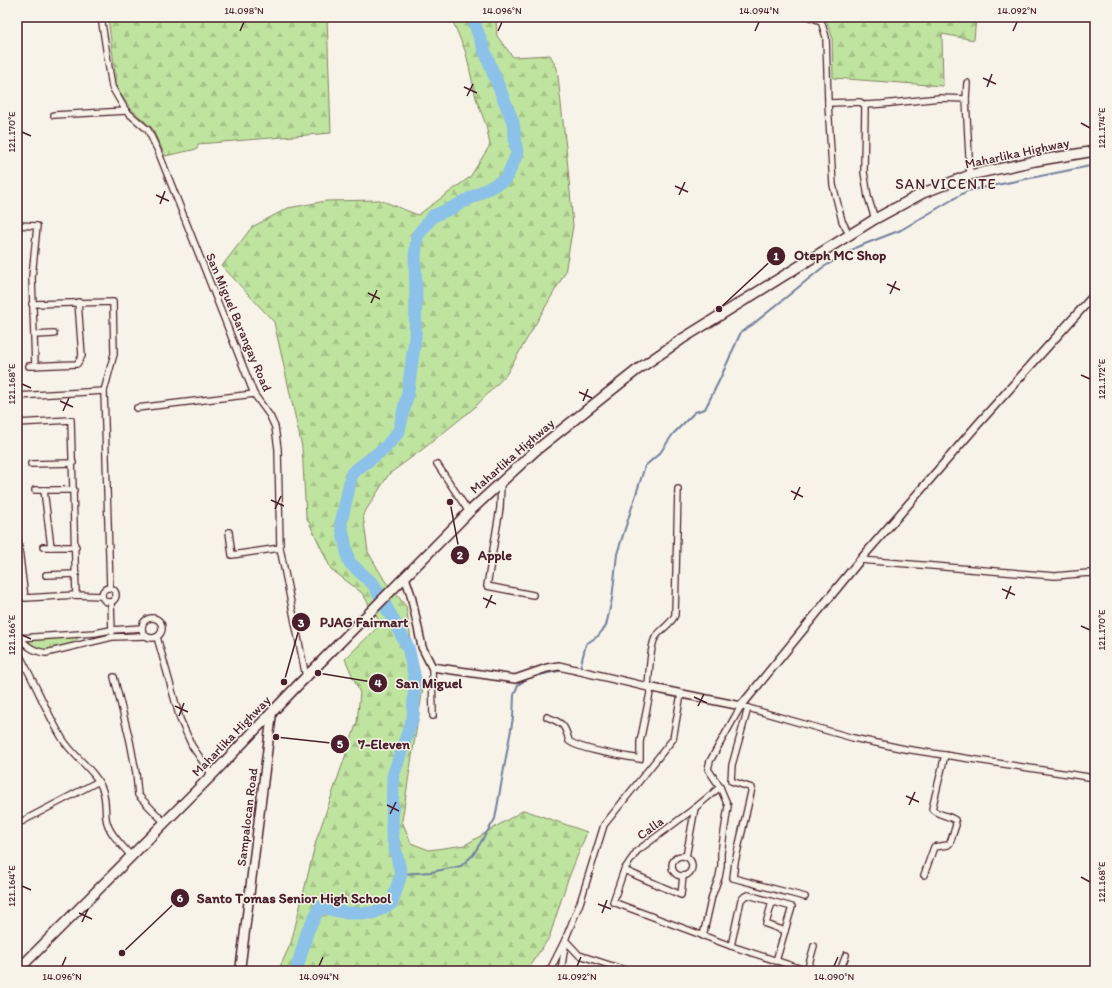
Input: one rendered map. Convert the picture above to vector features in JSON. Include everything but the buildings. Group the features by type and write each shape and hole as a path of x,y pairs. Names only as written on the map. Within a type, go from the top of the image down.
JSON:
{"highway":[{"name":"Maharlika Highway","path":"17,971 212,775 306,677 469,512 535,451 637,370 682,339 875,220 923,193 970,175 1035,161 1095,151"}],"main road":[{"name":"Sampalocan Road","path":"240,971 272,713"}],"street":[{"name":"San Miguel Barangay Road","path":"101,17 112,87 126,111 148,130 158,151 254,394 270,416 275,427 278,449 280,548 306,677"},
{"path":"810,17 821,20 826,37 833,184 842,221 850,236"},
{"path":"967,83 966,99 970,175"},
{"path":"828,103 860,102 865,105 940,98 966,99"},
{"path":"865,105 864,172 868,197 875,220"},
{"path":"54,115 126,111"},
{"path":"17,225 37,226 32,277 34,335 32,366 76,364 82,356 78,302"},
{"path":"814,946 808,971 703,936 712,896 719,877 728,806 720,788 708,769 710,761 745,707 860,560 978,424 1095,294"},
{"path":"32,304 113,302 114,354 104,390 110,588"},
{"path":"34,335 54,334"},
{"path":"17,396 104,390"},
{"path":"137,408 254,394"},
{"path":"17,423 71,420 76,547 76,595"},
{"path":"31,464 73,463"},
{"path":"437,464 469,512"},
{"path":"501,483 500,508 487,586 533,595"},
{"path":"547,717 563,724 567,731 569,741 575,744 600,751 640,758 640,742 649,688 654,638 673,620 675,615 678,489"},
{"path":"35,490 74,490"},
{"path":"44,490 51,547"},
{"path":"229,532 232,555 280,548"},
{"path":"17,533 25,598 76,595 102,596"},
{"path":"42,547 76,547"},
{"path":"860,560 1055,576 1089,573 1095,574"},
{"path":"46,575 76,574"},
{"path":"402,580 412,601 422,646 432,667 433,716"},
{"path":"102,596 106,589 110,588"},
{"path":"110,588 115,591 116,595 114,601 111,602 112,637"},
{"path":"102,596 106,602 111,602"},
{"path":"18,636 28,648 36,652 46,654 112,637 157,637 161,634 162,628 158,619 147,619 144,622 142,628 145,636"},
{"path":"18,636 95,633 111,630 142,628"},
{"path":"157,637 183,726 192,746 212,775"},
{"path":"17,651 62,739 77,758 91,771 103,790 109,828 131,856"},
{"path":"432,667 515,679 547,668 559,666 649,688 745,707 853,738 905,749 1095,778"},
{"path":"114,677 130,741 136,773 138,795 164,822"},
{"path":"547,971 552,966 565,940 580,902 604,825 673,739 681,694"},
{"path":"745,707 732,765 731,781 752,788 735,862 733,878 805,898"},
{"path":"924,875 934,847 950,843 956,822 953,818 936,813 932,809 945,755"},
{"path":"17,824 98,782"},
{"name":"Calla","path":"703,936 613,902 624,870 637,851 720,788"},
{"path":"686,857 695,808"},
{"path":"683,876 674,872 673,865 675,860 678,858 686,857"},
{"path":"683,876 692,868 691,862 686,857"},
{"path":"624,870 681,895 683,876"},
{"path":"731,946 743,897 748,895 792,907 776,961"},
{"path":"772,902 766,924 785,930"},
{"path":"561,971 565,940"},
{"path":"565,940 579,955 628,971"},
{"path":"840,971 846,955"}],"green space":[{"path":"108,17 327,17 331,133 198,144 197,149 165,156 152,128 131,109 117,89"},
{"path":"451,17 496,17 497,36 513,57 550,55 557,68 573,226 565,273 506,375 474,408 389,474 363,515 368,552 385,581 406,606 412,647 423,688 402,821 411,843 429,850 465,845 524,810 587,832 567,882 549,938 526,971 278,971 291,943 316,841 357,722 360,693 345,659 381,624 362,593 331,569 306,516 302,447 274,322 222,266 252,227 288,208 326,201 380,200 418,215 470,177 490,145 486,125 476,98 466,53"},
{"path":"825,17 976,17 974,40 942,34 943,86 833,78 832,36"},
{"path":"77,637 77,644 51,650 39,649 28,641 30,638"}],"waterway":[{"path":"296,971 308,930 320,907 347,913 373,913 392,903 401,874 392,835 393,776 413,717 415,679 408,647 374,585 349,562 341,523 352,473 385,448 399,431 408,392 415,338 415,257 417,236 433,216 452,208 506,179 517,154 513,122 475,25 474,17"},
{"path":"580,668 586,644 598,636 606,626 612,599 617,554 645,466 660,453 673,434 695,412 705,409 741,332 752,325 822,268 857,247 901,230 967,191 1095,165"},
{"path":"401,874 431,872 461,866 473,855 495,819 513,718 514,695 518,685 530,677 566,670"}],"place":[{"name":"Oteph MC Shop","path":"719,309"},
{"name":"Apple","path":"450,502"},
{"name":"San Miguel","path":"318,673"},
{"name":"PJAG Fairmart","path":"284,682"},
{"name":"7-Eleven","path":"276,737"},
{"name":"Santo Tomas Senior High School","path":"122,953"}],"district":[{"name":"SAN VICENTE","path":"946,184"}]}
